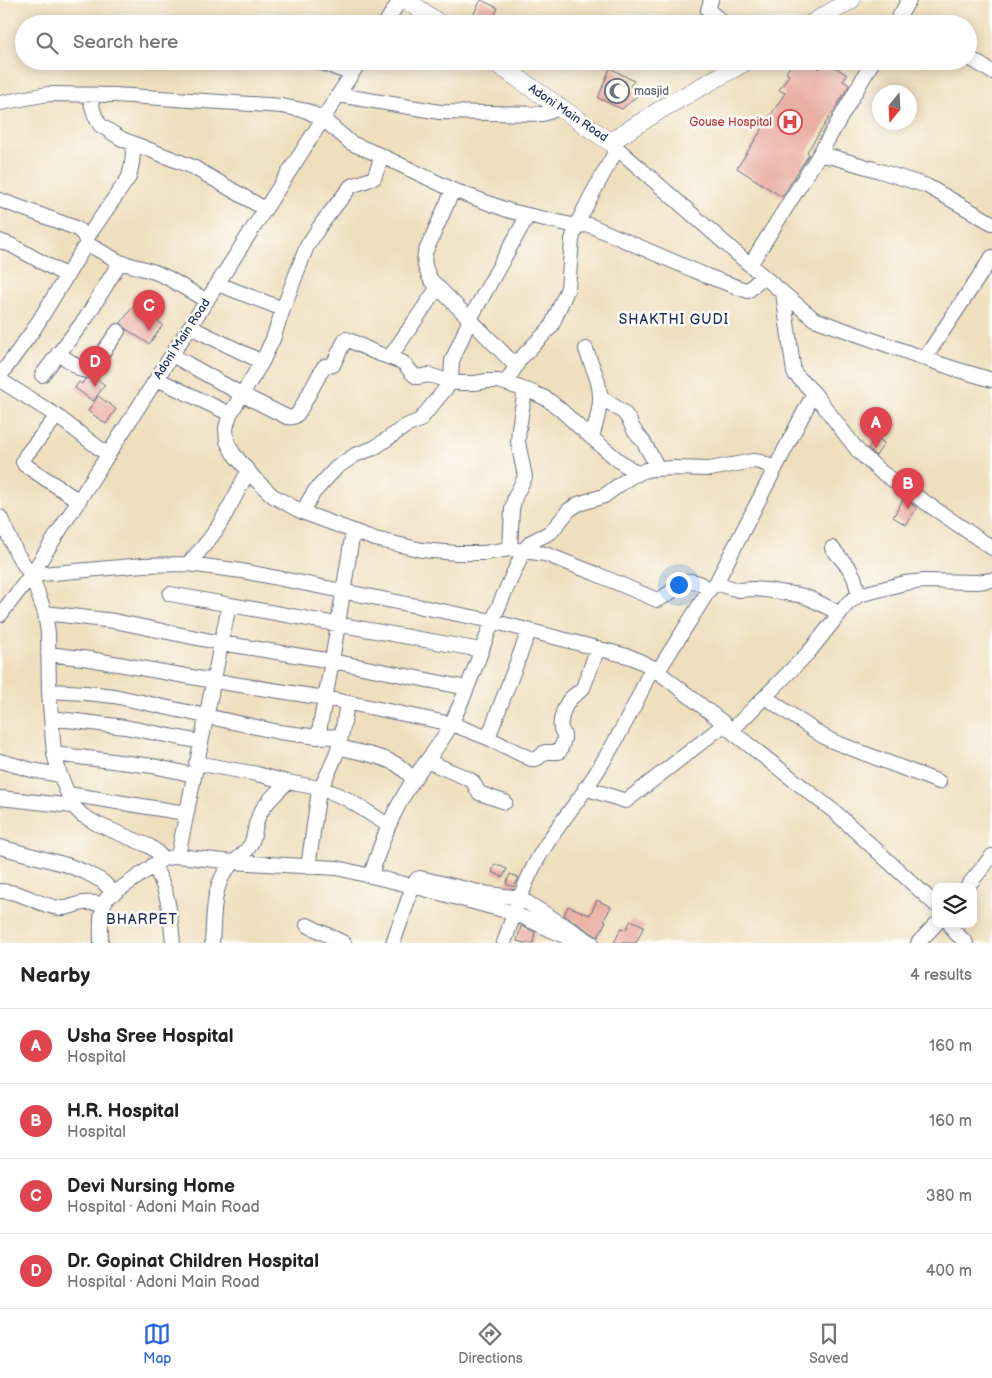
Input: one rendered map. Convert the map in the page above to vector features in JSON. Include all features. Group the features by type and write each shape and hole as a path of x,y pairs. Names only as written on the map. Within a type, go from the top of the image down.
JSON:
{"main road":[{"path":"406,0 427,15"},
{"path":"826,15 851,0"},
{"name":"Adoni Main Road","path":"506,70 614,146 665,107 731,70"}],"street":[{"path":"390,15 400,0"},
{"path":"711,0 708,10 714,15"},
{"path":"904,15 909,0"},
{"path":"977,63 992,72"},
{"path":"341,70 352,74"},
{"name":"Adoni Main Road","path":"0,615 31,575 354,70"},
{"path":"750,265 819,154 868,70"},
{"path":"0,103 48,94 184,98 282,106 307,112 323,119 351,143 452,190 510,211 576,226 589,225 707,276 748,291 763,276"},
{"path":"89,95 95,116 100,125 122,139 192,167 266,209"},
{"path":"338,95 440,112 543,114 560,108"},
{"path":"108,455 57,416 0,378 34,329 129,176 134,144"},
{"path":"506,383 520,359 551,327 568,288 572,240 576,226 614,146 814,319 992,380"},
{"path":"819,154 927,186 992,223"},
{"path":"382,156 374,178 351,186 322,223 307,246 273,339 262,362 230,414 226,428 228,441 233,452 248,471 273,496 302,512 375,540 422,550 456,553 517,550 545,554 657,600 679,584 696,582 713,587 739,590 766,590 799,595 839,613"},
{"path":"452,190 424,261 431,280 516,366"},
{"path":"0,200 76,228 83,233 86,243 92,247 120,262 155,272 168,278 207,301"},
{"path":"302,512 314,492 336,468 355,455 374,448 406,426 420,420 451,382 452,361 470,319 528,215"},
{"path":"0,240 67,276"},
{"path":"925,358 992,257"},
{"path":"42,375 86,318 120,262"},
{"path":"218,284 283,309"},
{"path":"390,357 438,287"},
{"path":"783,293 794,372 814,393 858,451 881,472 990,541"},
{"path":"190,327 262,362"},
{"path":"58,353 82,370 88,371 118,331"},
{"path":"172,355 241,394 292,418 299,412 323,368 327,365 333,365 346,339 406,364 417,377 429,375 451,382 499,381 547,399 638,474"},
{"path":"586,349 598,382 600,397 600,409 592,438"},
{"path":"157,379 230,414"},
{"path":"371,875 388,825 401,800 413,779 428,761 452,724 517,550 512,509 525,477 518,442 525,390"},
{"path":"504,943 531,871 552,835 585,788 631,714 655,669 713,587 814,393"},
{"path":"600,397 623,412 628,418 658,468"},
{"path":"57,416 26,455 23,462 79,500"},
{"path":"517,550 550,532 569,510 578,504 604,496 630,477 646,470 658,468 710,469 753,461 761,462 775,469"},
{"path":"188,564 215,532 227,513 248,471"},
{"path":"0,517 17,554 31,575 46,614 54,754 70,800 82,815 97,824 149,846 156,851 160,876 167,892 173,943"},
{"path":"318,737 352,531"},
{"path":"832,548 849,568 854,577 859,595"},
{"path":"31,575 143,565 188,564 242,571 492,621 631,657 655,669 836,813 932,901"},
{"path":"585,788 626,801 728,728 765,697 810,652 848,603 859,595 905,583 992,580"},
{"path":"170,594 481,650"},
{"path":"178,856 229,605"},
{"path":"46,614 114,621 221,643 332,661 467,688"},
{"path":"488,738 529,631"},
{"path":"48,654 90,659 325,698 452,724 488,738 531,759 539,758 546,752 560,751 565,737 560,729 564,712 570,699 583,688 598,648"},
{"path":"49,691 114,696 279,732 340,742 386,759 401,767 413,779"},
{"path":"765,697 832,741 939,782"},
{"path":"308,867 320,788 335,759 347,703"},
{"path":"51,718 125,727 201,742"},
{"path":"54,754 153,766 257,774 320,788 347,799 388,825"},
{"path":"0,761 60,775"},
{"path":"428,761 469,779 473,782 479,793 505,802"},
{"path":"212,943 220,882 233,862 249,848 262,810 287,782"},
{"path":"0,798 70,800 186,814"},
{"path":"0,847 67,865 102,881 113,892"},
{"path":"101,943 101,911 107,898 158,862 178,856 233,862 337,868 371,875 514,913 579,943"},
{"path":"970,883 992,856"},
{"path":"392,943 414,886 420,878 483,893 520,898 592,943"},
{"path":"0,891 10,891 50,906 62,908 83,903 103,904"},
{"path":"307,925 344,943"},
{"path":"918,943 932,928"},
{"path":"952,928 966,943"}],"building":[{"path":"481,0 498,8 494,15 473,15"},
{"name":"masjid","path":"609,70 614,70 634,81 630,86 637,96 622,109 598,98"},
{"path":"788,70 840,70 847,75 843,81 849,85 807,152 809,154 782,197 737,168 785,93 779,90 789,75 786,73"},
{"path":"134,305 163,325 149,344 126,329 121,323"},
{"path":"94,377 105,385 93,401 75,388 79,382 82,384 85,379"},
{"path":"98,396 116,409 106,424 88,411"},
{"path":"876,437 884,443 876,456 868,449"},
{"path":"904,498 917,508 906,525 893,517"},
{"path":"495,864 507,869 503,877 492,872"},
{"path":"510,874 519,878 514,887 506,884"},
{"path":"597,900 611,907 598,937 564,915 568,906 590,915"},
{"path":"631,920 644,926 636,943 614,943 621,928 626,930"},
{"path":"521,926 535,932 533,943 517,941"}],"place":[{"name":"masjid","path":"617,91"},
{"name":"Gouse Hospital","path":"790,122"},
{"name":"Devi Nursing Home","path":"149,331"},
{"name":"Dr. Gopinat Children Hospital","path":"95,387"},
{"name":"Usha Sree Hospital","path":"876,448"},
{"name":"H.R. Hospital","path":"908,509"}],"district":[{"name":"SHAKTHI GUDI","path":"674,319"},
{"name":"BHARPET","path":"142,919"}]}
